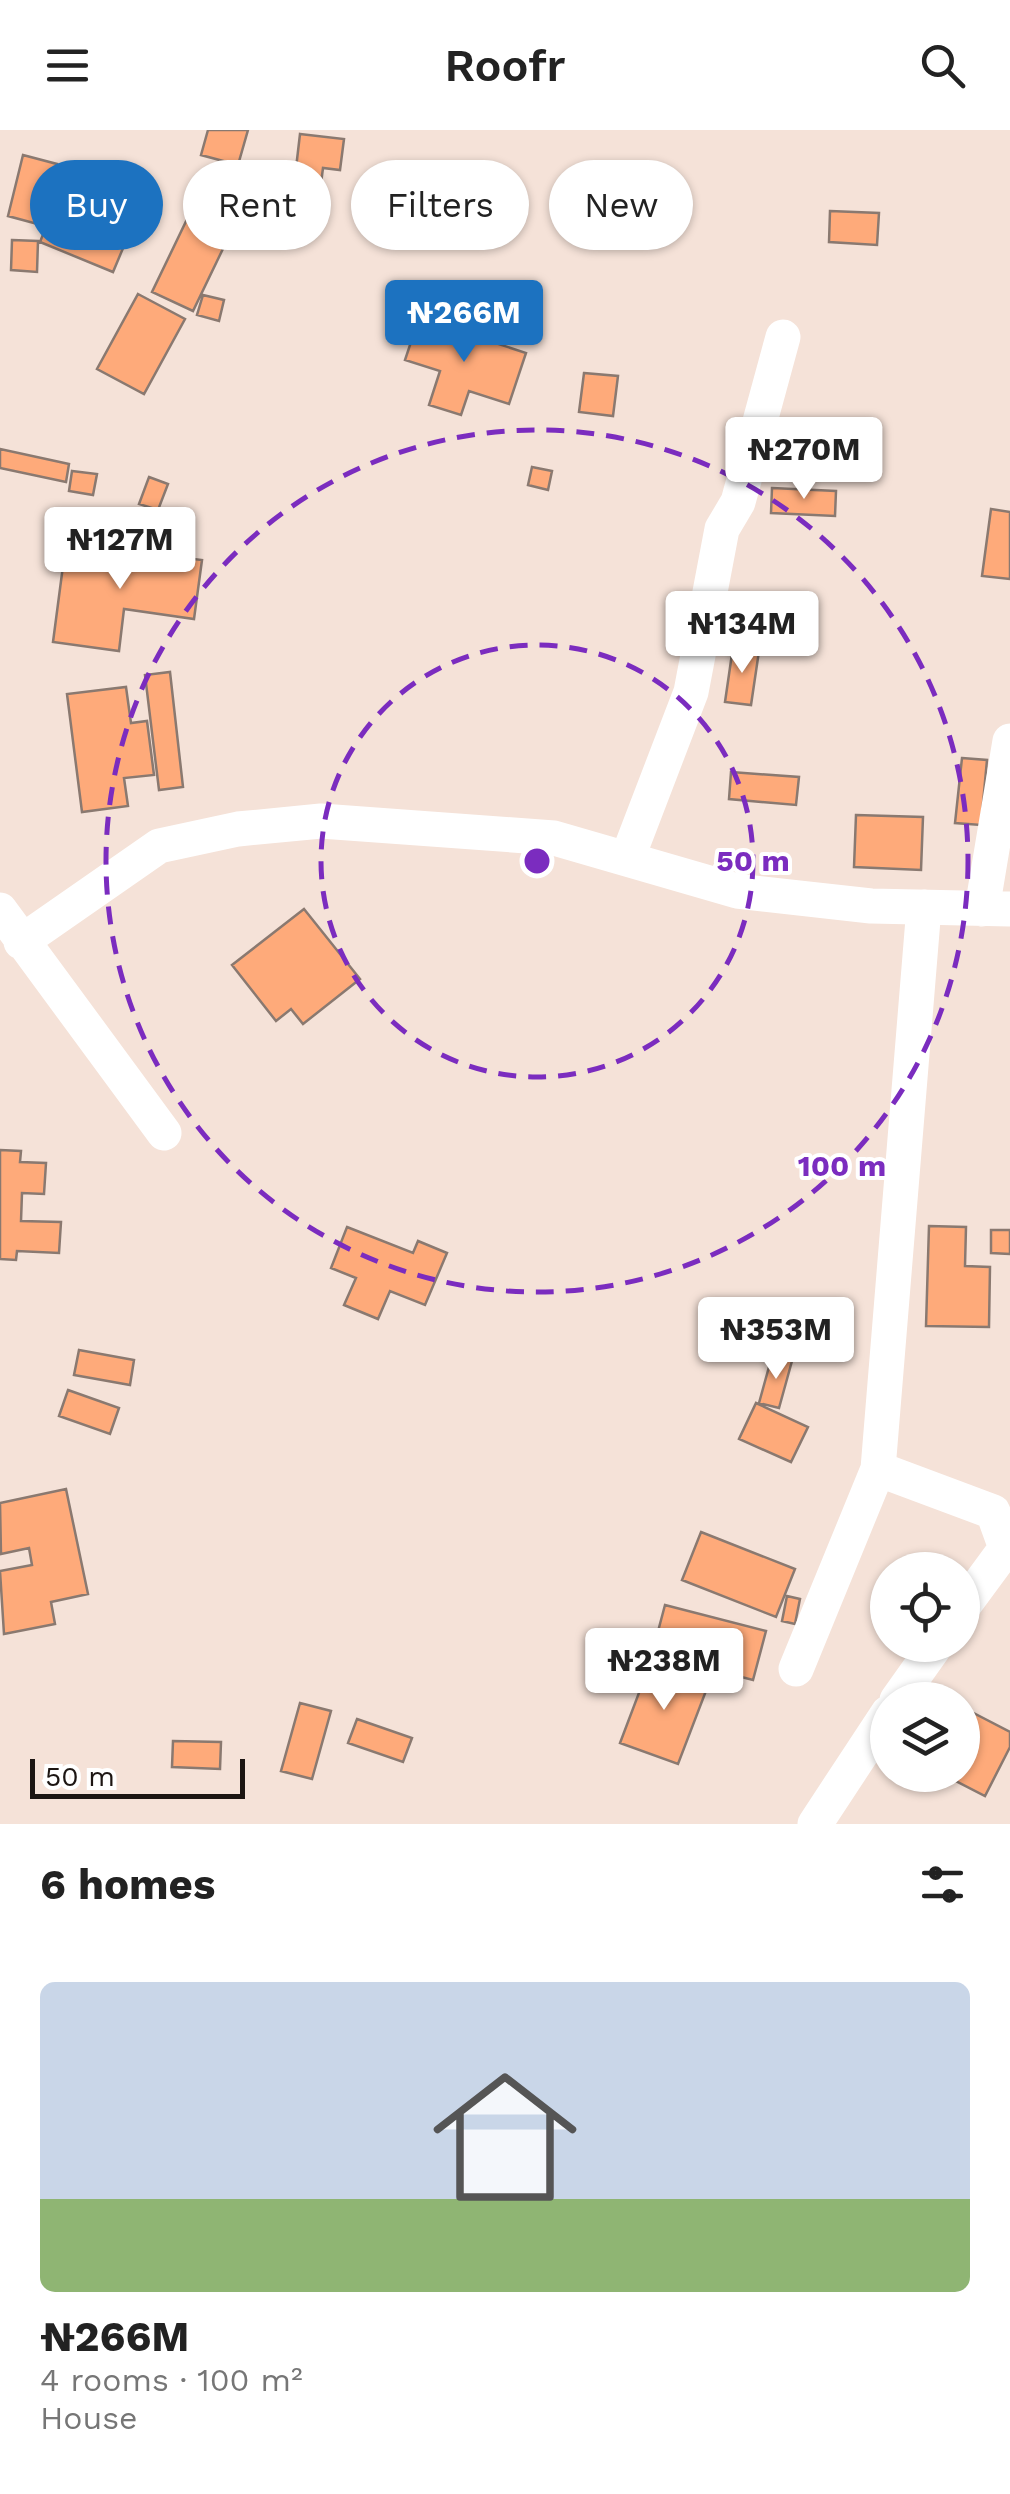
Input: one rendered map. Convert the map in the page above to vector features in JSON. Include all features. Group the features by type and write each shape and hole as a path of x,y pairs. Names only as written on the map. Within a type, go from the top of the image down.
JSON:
{"street":[{"path":"628,860 691,692 722,529 738,502 783,336"},
{"path":"22,942 159,846 238,830 321,821 554,838 736,891 996,909 1010,741"},
{"path":"796,1670 878,1469 924,907"},
{"path":"0,910 164,1133"},
{"path":"878,1469 993,1512 1006,1548 980,1583"},
{"path":"814,1824 870,1740"}],"building":[{"path":"208,130 248,130 239,160 201,155"},
{"path":"300,134 344,139 340,170 331,169 331,160 297,160"},
{"path":"23,155 42,160 30,160 30,222 8,216"},
{"path":"830,211 879,213 877,245 829,242"},
{"path":"183,228 183,250 222,250 193,311 152,292"},
{"path":"12,240 30,241 30,250 38,250 37,272 11,270"},
{"path":"59,250 122,250 113,272"},
{"path":"138,294 185,319 144,394 97,369"},
{"path":"203,295 224,300 219,321 197,315"},
{"path":"419,318 526,353 509,404 469,391 461,415 429,405 440,371 405,360"},
{"path":"584,373 618,376 613,416 579,412"},
{"path":"0,449 69,464 66,482 0,468"},
{"path":"769,453 816,461 812,483 765,474"},
{"path":"532,467 552,471 548,490 528,485"},
{"path":"72,471 97,474 93,495 69,491"},
{"path":"149,477 168,484 158,510 139,504"},
{"path":"772,488 836,491 835,516 771,513"},
{"path":"991,509 1010,512 1010,579 982,576"},
{"path":"66,543 202,560 194,619 124,609 119,651 53,642"},
{"path":"733,647 759,651 751,705 725,702"},
{"path":"170,672 183,787 159,790 145,675"},
{"path":"126,687 131,723 147,721 154,775 124,778 128,806 82,812 67,694"},
{"path":"962,758 987,760 981,825 955,823"},
{"path":"731,772 799,777 796,805 729,799"},
{"path":"856,815 923,817 921,870 854,867"},
{"path":"304,909 360,979 303,1024 291,1009 276,1021 232,965"},
{"path":"0,1150 21,1151 20,1162 46,1163 44,1194 22,1193 21,1221 61,1222 59,1253 17,1251 16,1260 0,1259"},
{"path":"929,1226 966,1227 965,1266 990,1267 989,1327 926,1326"},
{"path":"347,1227 413,1253 418,1241 447,1253 425,1305 390,1291 378,1319 344,1305 356,1278 331,1268"},
{"path":"991,1230 1010,1230 1010,1254 991,1253"},
{"path":"79,1350 134,1360 130,1385 74,1375"},
{"path":"772,1356 792,1361 779,1408 759,1403"},
{"path":"68,1390 119,1408 110,1434 59,1416"},
{"path":"756,1403 808,1427 791,1462 739,1439"},
{"path":"66,1489 88,1594 51,1602 55,1624 4,1634 0,1571 32,1565 29,1548 1,1554 0,1503"},
{"path":"701,1532 795,1569 776,1617 682,1580"},
{"path":"787,1596 800,1599 795,1624 782,1621"},
{"path":"665,1605 766,1631 753,1680 652,1654"},
{"path":"651,1661 709,1683 678,1764 620,1743"},
{"path":"300,1703 331,1711 312,1779 281,1771"},
{"path":"980,1716 1010,1732 1010,1747 985,1796 977,1792"},
{"path":"357,1719 412,1738 403,1762 348,1743"},
{"path":"173,1741 221,1742 220,1769 172,1767"}]}
